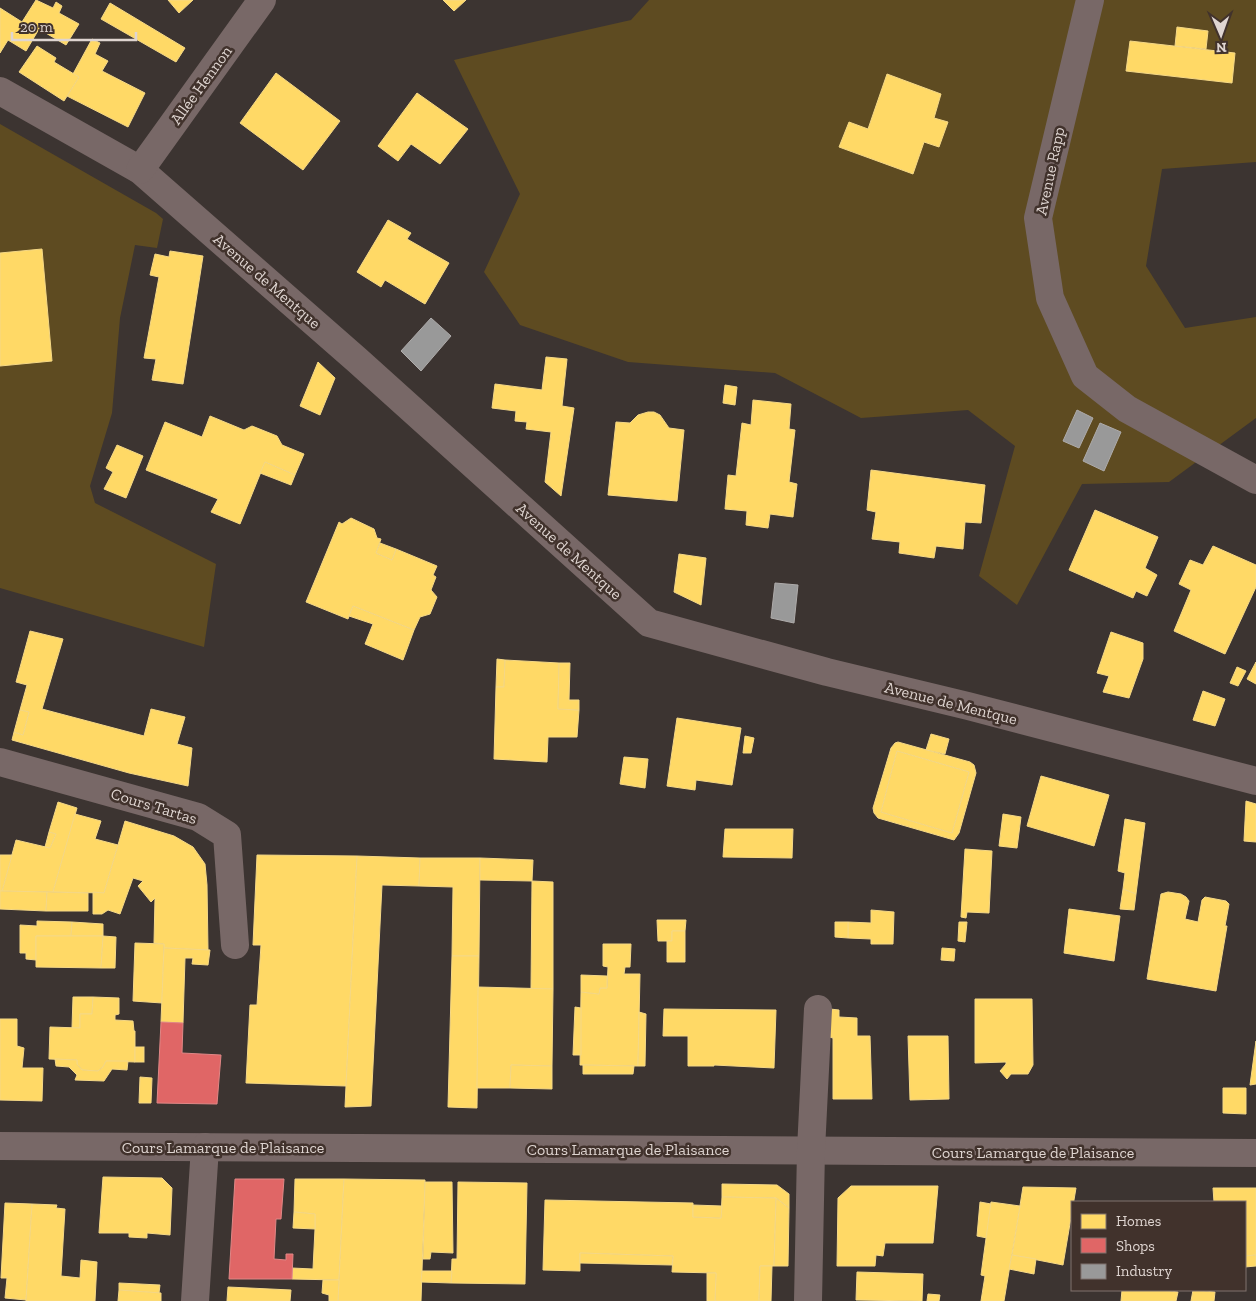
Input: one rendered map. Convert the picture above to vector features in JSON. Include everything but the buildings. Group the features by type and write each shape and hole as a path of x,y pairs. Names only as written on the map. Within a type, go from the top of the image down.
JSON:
{"street":[{"name":"Allée Hennon","path":"140,170 262,0"},
{"name":"Avenue Rapp","path":"1090,0 1038,218 1050,298 1085,376 1127,409 1256,480"},
{"name":"Avenue de Mentque","path":"0,91 140,170 357,360 649,623 827,672 968,706 1256,782"},
{"name":"Cours Tartas","path":"0,762 198,817 228,835 235,945"},
{"path":"808,1301 811,1150 818,1009"},
{"name":"Cours Lamarque de Plaisance","path":"0,1146 1256,1153"},
{"path":"196,1301 205,1147"}],"shaded area":[{"path":"649,0 1256,0 1256,162 1162,169 1146,266 1185,328 1256,317 1256,418 1169,482 1082,484 1017,605 979,576 1015,446 968,410 861,418 775,373 628,362 520,325 484,272 520,194 454,60 631,20"},
{"path":"0,124 156,213 163,219 157,248 135,245 120,318 112,413 90,486 95,503 216,564 204,647 0,588"}]}
